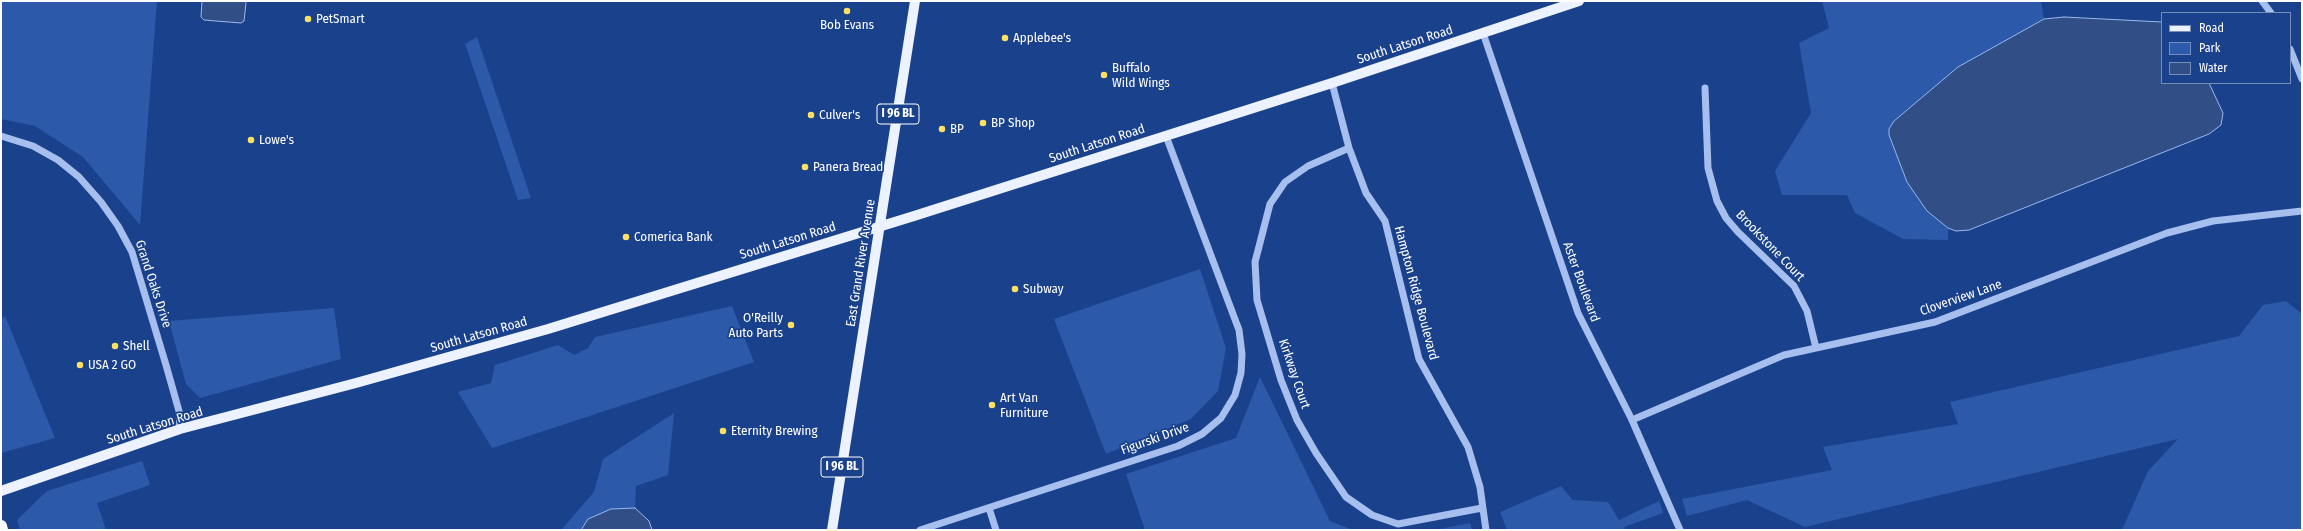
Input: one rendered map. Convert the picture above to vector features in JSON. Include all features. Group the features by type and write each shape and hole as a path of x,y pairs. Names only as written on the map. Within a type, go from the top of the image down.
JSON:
{"highway":[{"path":"1,526 2,530"}],"main road":[{"name":"East Grand River Avenue","path":"832,530 915,1"},
{"name":"South Latson Road","path":"1,491 180,429 356,383 541,331 880,226 1332,83 1579,1"}],"street":[{"path":"2262,1 2270,12"},
{"name":"Aster Boulevard","path":"1483,33 1578,312 1632,420 1680,530"},
{"path":"2291,52 2302,79"},
{"name":"Hampton Ridge Boulevard","path":"1332,83 1349,148 1366,193 1385,222 1419,359 1468,447 1480,487 1486,530"},
{"name":"Brookstone Court","path":"1705,88 1708,168 1717,201 1732,225 1794,286 1807,311 1816,348"},
{"name":"Grand Oaks Drive","path":"1,136 33,146 58,160 79,177 101,202 118,226 132,252 162,350 180,411 180,429"},
{"name":"Figurski Drive","path":"920,530 1178,446 1207,430 1221,418 1235,395 1241,373 1242,354 1238,330 1166,136"},
{"name":"Kirkway Court","path":"1349,148 1308,166 1285,182 1270,204 1255,262 1257,300 1281,380 1297,420 1316,453 1346,497 1372,515 1398,524 1482,508"},
{"name":"Cloverview Lane","path":"1632,420 1774,359 1816,348 1935,322 2145,241 2196,224 2252,215 2302,211"},
{"path":"989,508 996,530"}],"green space":[{"path":"1,1 157,1 140,225 83,157 35,126 1,119"},
{"path":"1822,1 2041,1 2044,19 1958,67 1894,121 1889,129 1889,136 1907,182 1927,211 1948,228 1948,240 1903,239 1855,213 1847,195 1782,195 1775,171 1811,113 1799,43 1829,28"},
{"path":"477,37 531,198 518,200 465,44"},
{"path":"1200,269 1226,348 1218,391 1191,419 1106,454 1054,319"},
{"path":"2286,301 2302,314 2302,530 2122,530 2148,471 2178,439 1805,527 1747,500 1687,516 1682,499 1832,470 1823,447 1958,424 1950,402 2239,336 2263,305"},
{"path":"732,306 754,362 492,448 458,392 491,383 495,365 558,345 574,355 588,348 595,337"},
{"path":"334,308 341,359 200,398 186,384 169,321"},
{"path":"5,316 55,438 1,453 1,319"},
{"path":"1260,377 1330,521 1353,530 1145,530 1126,474 1236,438"},
{"path":"674,413 668,475 636,486 635,508 611,509 588,519 581,530 561,530 594,492 603,459"},
{"path":"142,461 150,485 97,503 106,530 20,530 17,520 47,491"},
{"path":"1561,486 1573,500 1608,502 1619,520 1659,501 1663,513 1624,527 1626,530 1507,530 1500,512"},
{"path":"1470,523 1472,530 1434,530"}],"water":[{"path":"202,1 245,1 244,21 241,23 204,20 201,17"},
{"path":"2064,17 2161,22 2161,84 2209,84 2223,113 2221,125 2209,134 1969,230 1956,231 1948,228 1927,211 1907,182 1889,135 1889,129 1894,121 1958,67 2044,19"},
{"path":"635,508 649,521 652,530 581,530 588,519 611,509"}],"place":[{"name":"Bob Evans","path":"847,11"},
{"name":"PetSmart","path":"308,19"},
{"name":"Applebee's","path":"1005,38"},
{"name":"Buffalo Wild Wings","path":"1104,75"},
{"name":"Culver's","path":"811,115"},
{"name":"BP Shop","path":"983,123"},
{"name":"BP","path":"942,129"},
{"name":"Lowe's","path":"251,140"},
{"name":"Panera Bread","path":"805,167"},
{"name":"Comerica Bank","path":"626,237"},
{"name":"Subway","path":"1015,289"},
{"name":"O'Reilly Auto Parts","path":"791,325"},
{"name":"Shell","path":"115,346"},
{"name":"USA 2 GO","path":"80,365"},
{"name":"Art Van Furniture","path":"992,405"},
{"name":"Eternity Brewing","path":"723,431"}]}
